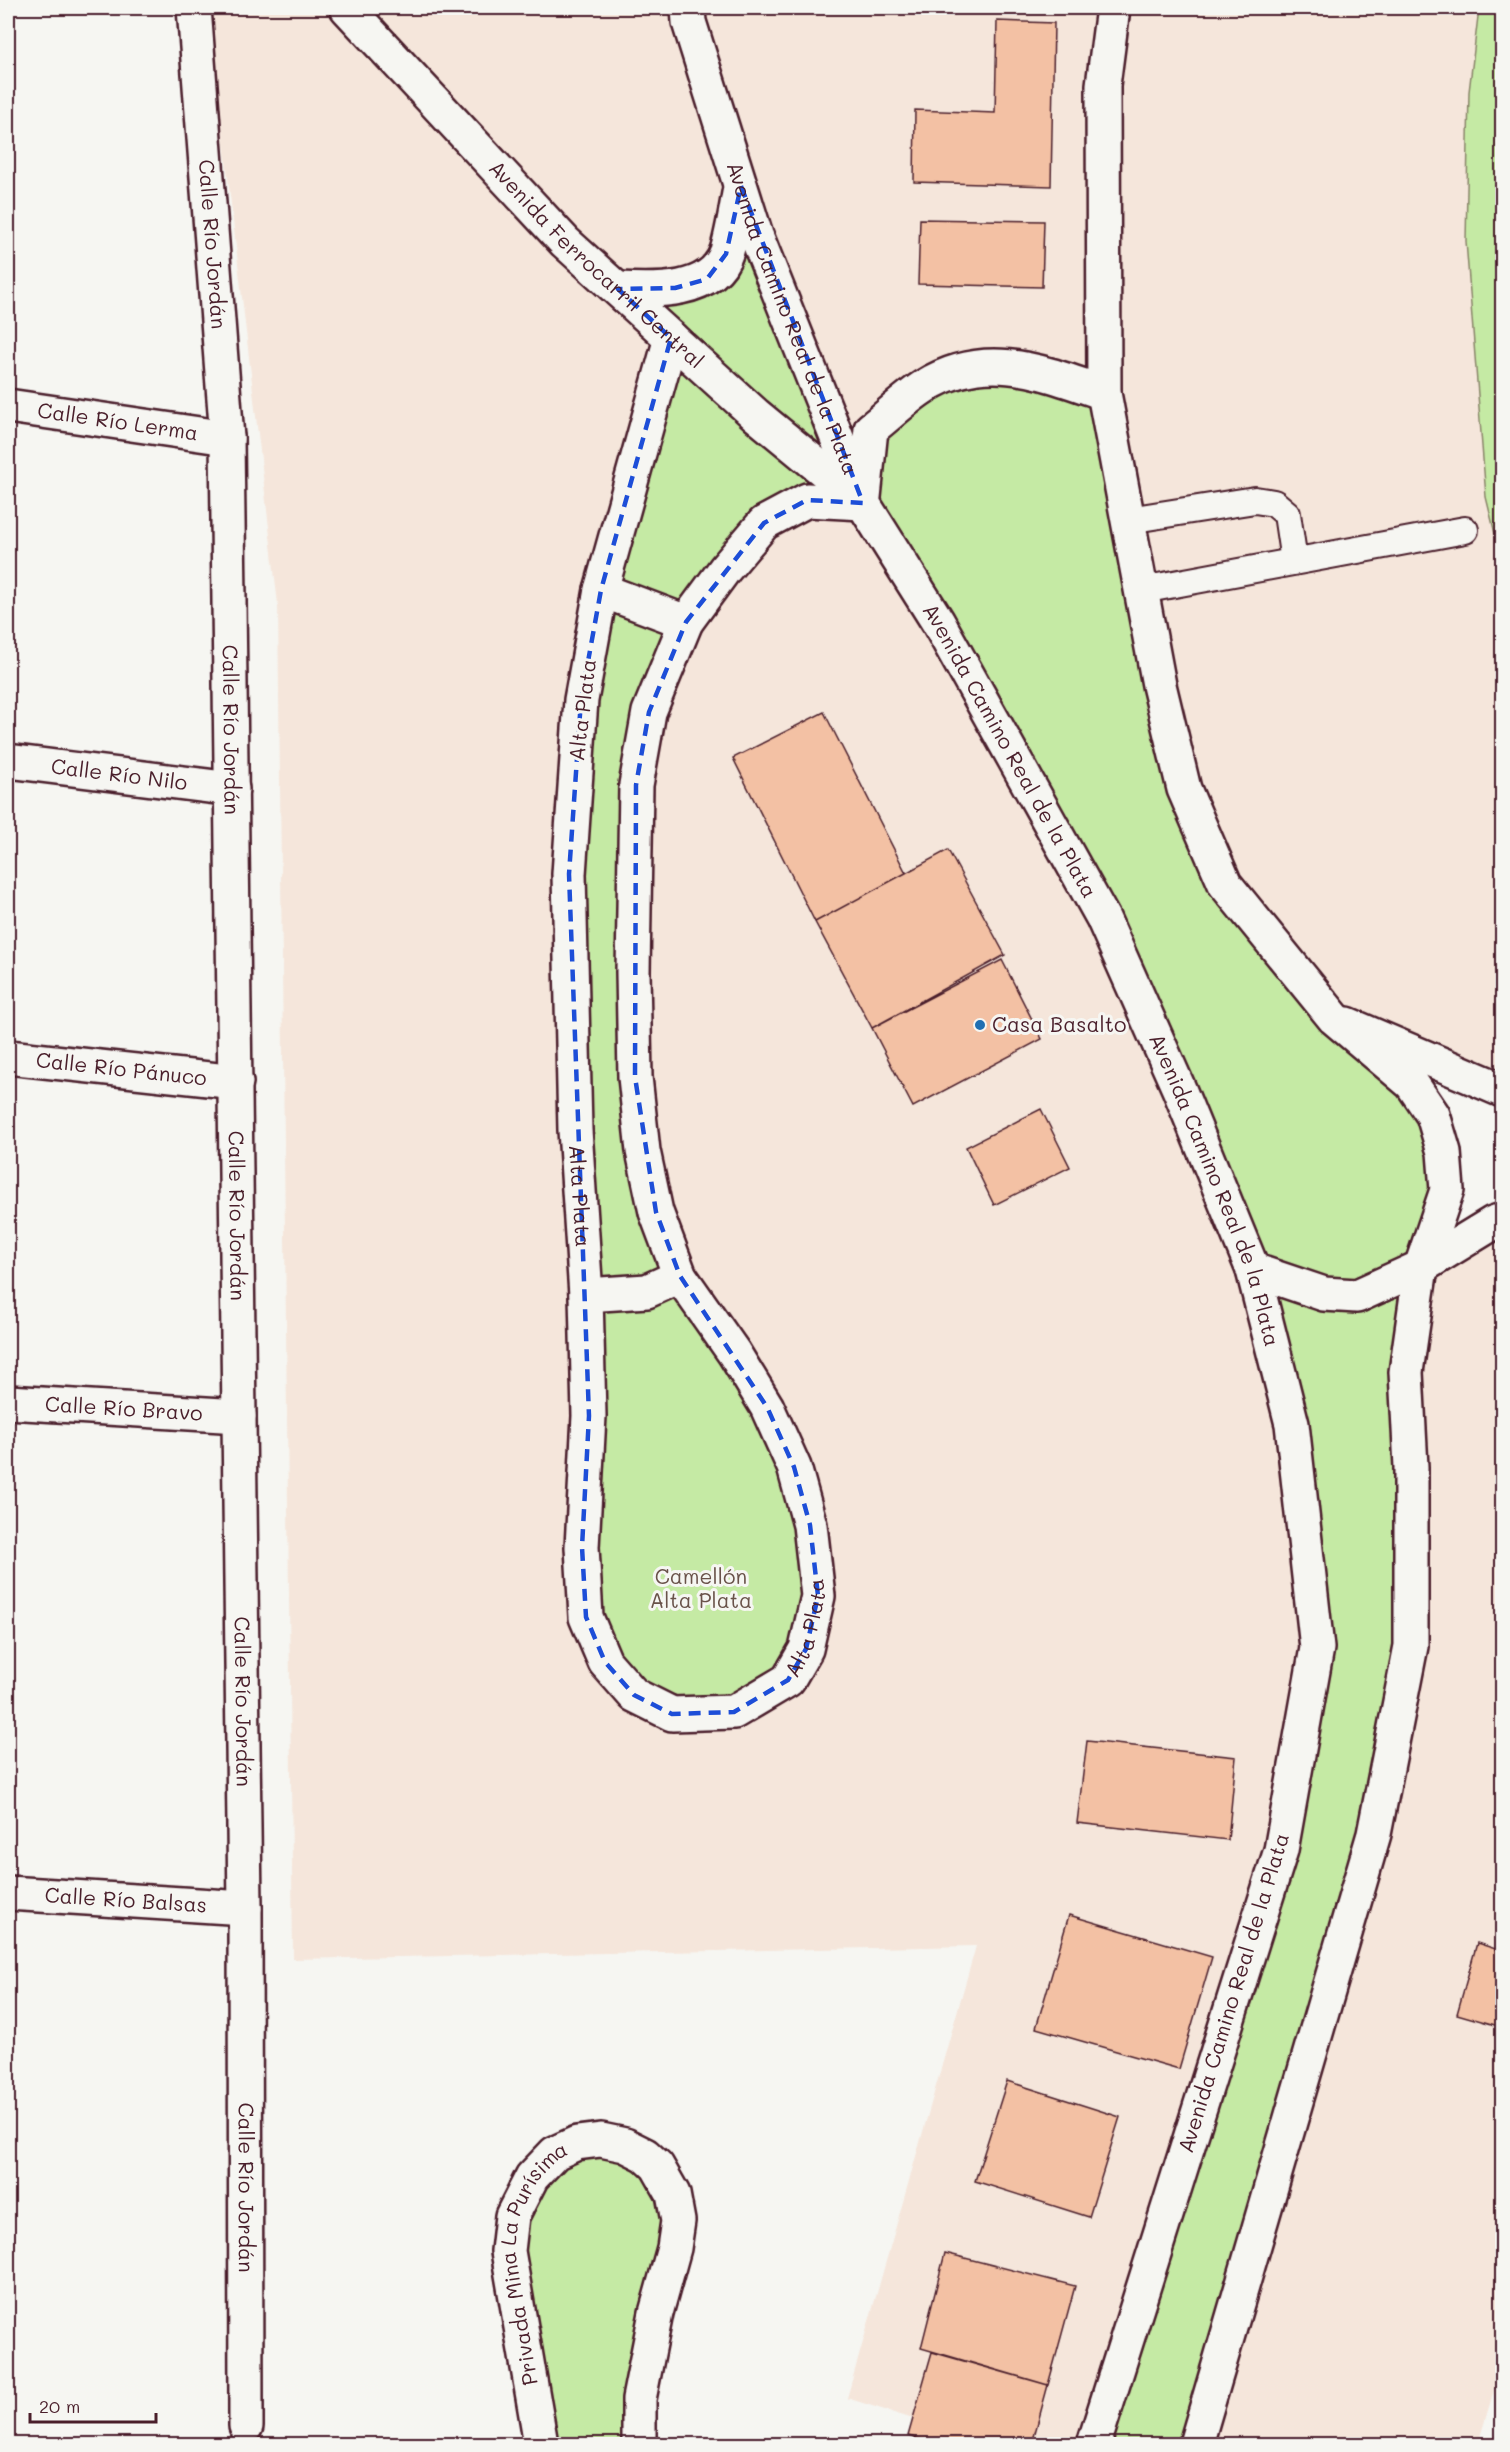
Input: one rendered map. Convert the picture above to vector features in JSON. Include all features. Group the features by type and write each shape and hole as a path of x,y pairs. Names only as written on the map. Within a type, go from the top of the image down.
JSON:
{"street":[{"name":"Calle Río Jordán","path":"194,8 227,438 245,1908 246,2426"},
{"name":"Avenida Ferrocarril Central","path":"346,8 565,242 756,415 863,503"},
{"name":"Avenida Camino Real de la Plata","path":"688,8 689,22 756,235 863,503 938,622 1103,918 1179,1089 1253,1270 1292,1424 1317,1648 1281,1850 1094,2445"},
{"path":"1113,8 1103,85 1104,393 1159,685 1184,789 1225,884 1334,1018 1412,1084 1433,1115 1444,1152 1447,1190 1421,1267 1406,1372 1411,1467 1411,1646 1374,1834 1196,2445"},
{"path":"618,289 675,288 707,279 726,254 741,186"},
{"name":"Alta Plata","path":"671,338 601,590 581,700 569,874 575,1130 586,1295 589,1416 582,1547 586,1617 605,1662 634,1695 672,1714 735,1712 788,1680 806,1649 818,1596 811,1537 794,1467 767,1407 734,1353 680,1276 656,1212 643,1151 635,1077 636,785 649,712 686,622 725,569 764,523 807,500 863,503"},
{"path":"863,503 871,429 925,386 959,369 994,364 1042,371 1104,393"},
{"name":"Calle Río Lerma","path":"8,406 227,438"},
{"path":"601,590 686,622"},
{"name":"Calle Río Nilo","path":"8,761 232,789"},
{"path":"1334,1018 1503,1090"},
{"name":"Calle Río Pánuco","path":"8,1057 236,1082"},
{"path":"1253,1270 1324,1294 1357,1296 1421,1267 1493,1223 1503,1220"},
{"path":"586,1295 647,1291 680,1276"},
{"name":"Calle Río Bravo","path":"8,1402 239,1416"},
{"name":"Calle Río Balsas","path":"8,1893 245,1908"},
{"name":"Privada Mina La Purísima","path":"541,2445 508,2251 512,2216 532,2177 555,2153 577,2143 601,2140 625,2145 645,2155 657,2166 673,2194 678,2221 674,2248 656,2313 639,2399 639,2445"}],"lane":[{"path":"1128,520 1255,500 1274,503 1287,514 1294,561"},
{"path":"1142,590 1465,530"}],"highlighted area":[{"path":"741,186 863,503 807,500 764,523 686,622 649,712 636,785 635,1077 656,1212 680,1276 767,1407 794,1467 810,1525 818,1596 806,1649 788,1680 734,1712 672,1714 634,1695 605,1662 586,1617 582,1547 589,1416 569,874 581,700 601,590 671,338 618,289 675,288 707,279 726,254"}],"shaded area":[{"path":"208,8 1479,8 1469,92 1466,241 1486,497 1502,562 1502,1090 1103,918 1253,1270 1317,1648 1280,1850 1094,2444 992,2444 847,2398 976,1946 293,1959 278,604"},
{"path":"1502,1220 1502,2363 1478,2444 1196,2444 1421,1267"}],"green space":[{"path":"1479,8 1502,8 1502,562 1486,497 1466,241 1469,92"},
{"name":"Camellón Alta Plata","path":"741,186 863,502 871,429 959,369 1104,393 1159,685 1225,884 1412,1084 1444,1152 1421,1267 1411,1646 1196,2444 1094,2444 1281,1850 1317,1648 1253,1270 1103,918 863,503 807,500 725,569 636,785 656,1212 767,1407 818,1596 788,1680 672,1714 605,1662 583,1547 581,700 671,338 618,289 707,279"},
{"path":"601,2140 673,2194 639,2444 541,2444 508,2251 532,2177"}],"building":[{"path":"997,21 1054,23 1051,186 914,182 915,110 995,113"},
{"path":"920,219 1044,221 1042,287 918,284"},
{"path":"824,712 906,873 815,922 733,758"},
{"path":"948,850 1005,955 872,1028 815,922"},
{"path":"1002,960 1042,1039 913,1107 872,1028"},
{"path":"1041,1109 1070,1167 994,1205 966,1147"},
{"path":"1087,1741 1236,1757 1228,1840 1077,1823"},
{"path":"1069,1915 1212,1957 1179,2069 1036,2028"},
{"path":"1477,1943 1502,1951 1502,2027 1457,2014"},
{"path":"1007,2081 1120,2117 1089,2217 975,2181"},
{"path":"945,2253 1075,2286 1048,2385 921,2348"},
{"path":"932,2352 1048,2385 1032,2444 937,2444 908,2436"}],"place":[{"name":"Casa Basalto","path":"980,1025"}]}
